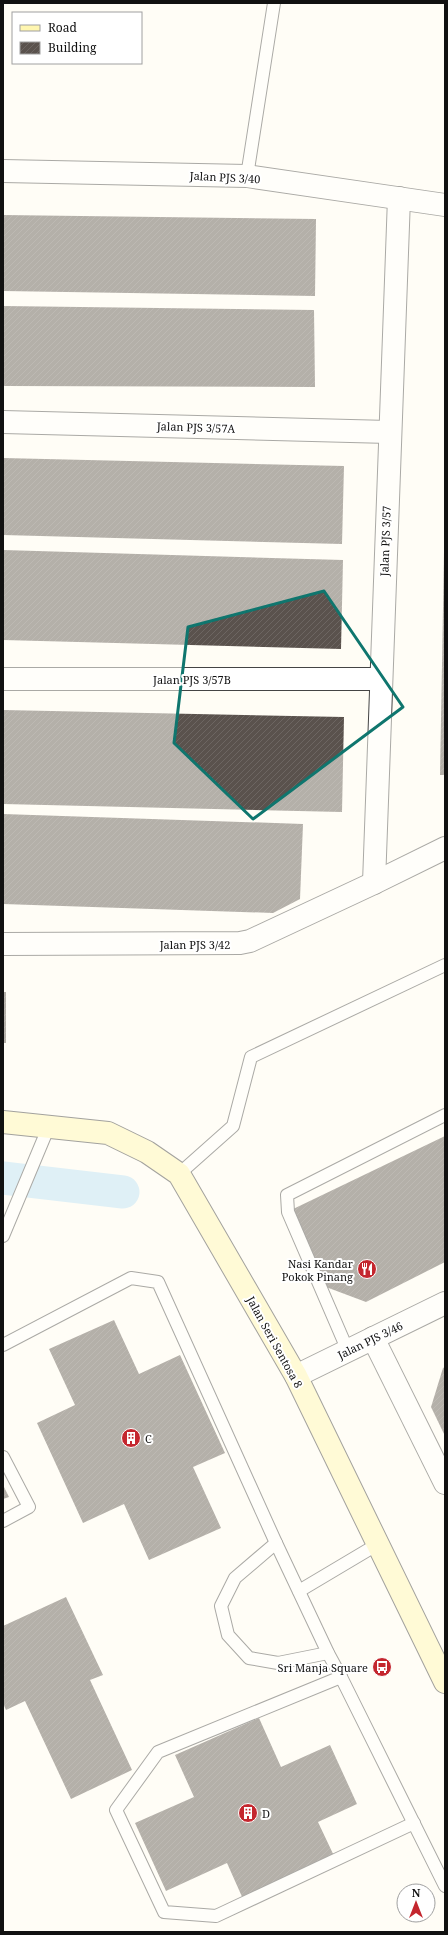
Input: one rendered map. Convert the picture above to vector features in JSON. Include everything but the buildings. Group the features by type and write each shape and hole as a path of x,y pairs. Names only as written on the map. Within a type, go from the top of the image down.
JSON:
{"main road":[{"name":"Jalan Seri Sentosa 8","path":"3,1122 108,1133 147,1152 179,1174 296,1376 445,1682"}],"street":[{"name":"Jalan PJS 3/40","path":"3,171 248,176 445,205"},
{"name":"Jalan PJS 3/57","path":"374,883 380,678 399,198"},
{"name":"Jalan PJS 3/57A","path":"3,422 389,432"},
{"name":"Jalan PJS 3/57B","path":"3,678 380,678"},
{"name":"Jalan PJS 3/42","path":"3,944 240,944 250,941 374,883 445,848"},
{"name":"Jalan PJS 3/46","path":"296,1376 445,1303"},
{"path":"373,1338 445,1483"}],"lane":[{"path":"248,176 274,3"},
{"path":"179,1174 233,1126 251,1057 445,965"},
{"path":"348,1350 288,1212 287,1195 445,1115"},
{"path":"3,1236 49,1126"},
{"path":"3,1345 131,1278 158,1282 276,1543 328,1653 445,1886"},
{"path":"3,1457 28,1507 3,1521"},
{"path":"276,1543 236,1578 221,1606 228,1635 249,1658 278,1663 328,1653"},
{"path":"299,1591 378,1544"},
{"path":"341,1677 158,1752 116,1810 164,1912 216,1916 414,1823"}],"highlighted area":[{"path":"324,591 403,707 253,819 174,743 188,627"}],"waterway":[{"path":"3,1178 123,1192"}],"place":[{"name":"Nasi Kandar Pokok Pinang","path":"367,1269"},
{"name":"C","path":"131,1438"},
{"name":"Sri Manja Square","path":"382,1667"},
{"name":"D","path":"248,1813"}]}
